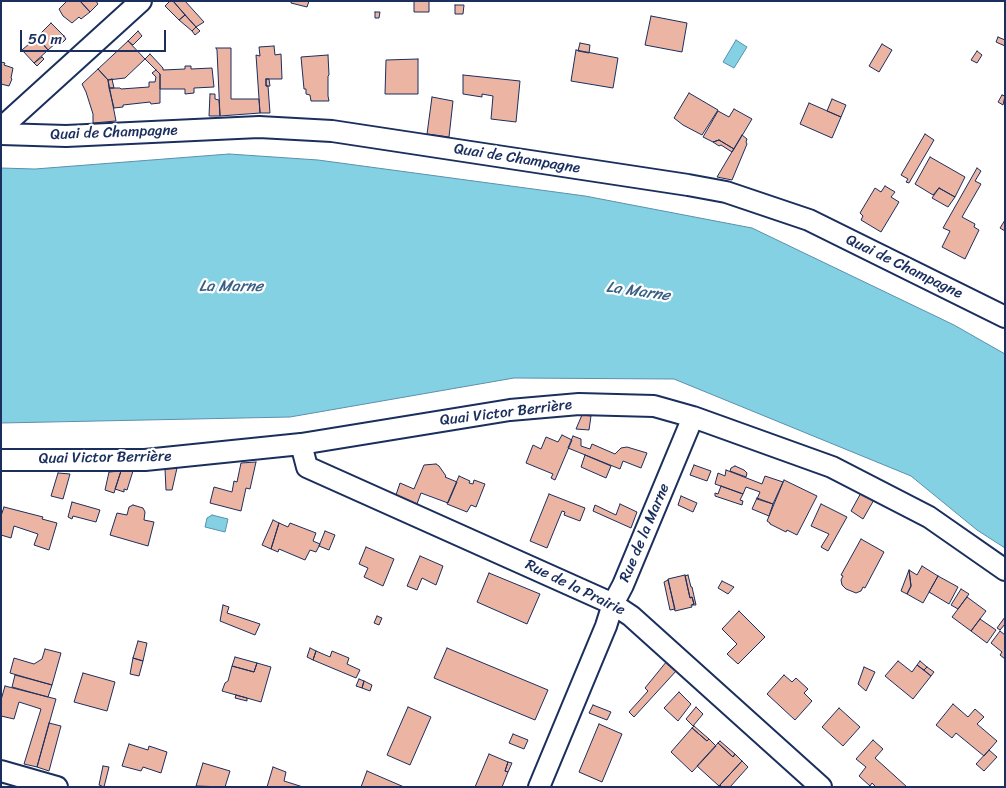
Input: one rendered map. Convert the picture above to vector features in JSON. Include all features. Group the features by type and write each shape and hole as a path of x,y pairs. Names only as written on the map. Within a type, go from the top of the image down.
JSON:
{"street":[{"path":"1,128 141,1"},
{"name":"Quai de Champagne","path":"1,134 66,136 259,127 332,131 688,185 726,192 809,220 1005,317"},
{"name":"Quai Victor Berrière","path":"1,460 145,460 301,444 510,410 579,404 654,406 693,417 832,467 929,517 1005,570"},
{"name":"Rue de la Marne","path":"539,787 693,417"},
{"name":"Rue de la Prairie","path":"301,444 307,467 614,604 631,616 821,787"},
{"path":"1,771 57,787"}],"water":[{"path":"736,40 747,47 734,68 723,62"},
{"name":"La Marne","path":"229,154 318,160 585,196 752,228 954,325 1005,354 1005,548 977,530 911,476 674,379 514,378 290,417 1,423 1,168 35,169"},
{"path":"212,515 228,519 225,532 205,527 207,518"}],"building":[{"path":"67,1 80,1 90,12 72,23 63,16 59,9"},
{"path":"80,1 96,1 98,4 90,12"},
{"path":"170,1 173,1 185,15 179,20 165,6"},
{"path":"173,1 185,1 204,22 196,27"},
{"path":"291,1 309,1 307,7 291,3"},
{"path":"414,1 429,1 429,12 414,12"},
{"path":"455,5 464,5 463,14 455,14"},
{"path":"375,12 380,12 379,18 375,18"},
{"path":"185,15 196,27 192,31 179,20"},
{"path":"651,16 687,23 682,52 645,45"},
{"path":"51,23 64,36 48,50 37,37"},
{"path":"196,27 200,31 195,35 192,31"},
{"path":"138,31 142,36 133,45 128,41"},
{"path":"64,36 66,39 60,45 57,42"},
{"path":"37,37 48,50 34,63 22,50"},
{"path":"998,37 1005,40 1005,46 996,42"},
{"path":"128,41 145,59 125,78 108,80 98,69"},
{"path":"580,43 590,45 589,53 578,51"},
{"path":"882,44 892,50 879,72 869,66"},
{"path":"274,46 275,55 281,54 282,79 266,79 270,113 260,113 256,55 260,56 259,47"},
{"path":"216,48 231,48 231,99 259,99 260,113 220,116"},
{"path":"576,50 618,58 613,88 571,81"},
{"path":"977,51 982,55 977,63 971,60"},
{"path":"150,54 163,70 185,69 185,66 191,66 191,69 212,68 214,87 194,88 194,93 185,94 185,89 160,89 160,74 145,59"},
{"path":"328,55 329,101 311,101 310,95 306,94 306,89 304,89 301,57"},
{"path":"42,57 44,59 37,66 34,63"},
{"path":"418,59 418,94 385,94 386,60"},
{"path":"1,62 13,68 9,86 1,84"},
{"path":"98,69 108,80 116,121 93,123 93,114 82,84"},
{"path":"156,70 160,74 160,103 151,104 150,102 114,108 109,88 149,87 149,82 155,82 156,77 152,73"},
{"path":"463,75 520,81 516,122 491,119 493,96 482,94 482,97 463,94"},
{"path":"112,79 114,88 109,88 108,80"},
{"path":"266,79 269,79 270,86 266,86"},
{"path":"689,93 718,110 702,135 674,118"},
{"path":"210,94 215,94 215,99 219,100 220,116 209,116"},
{"path":"1002,95 1005,96 1003,105 998,102"},
{"path":"432,97 453,101 449,137 427,134"},
{"path":"832,99 846,105 841,117 827,111"},
{"path":"809,103 841,117 832,138 800,124"},
{"path":"734,109 752,119 734,149 719,140 713,142 703,137 718,111 729,117"},
{"path":"925,134 934,140 909,183 906,182 908,179 901,175"},
{"path":"742,135 747,139 747,144 732,180 717,177"},
{"path":"719,140 734,149 732,152 713,142"},
{"path":"930,157 965,177 955,197 939,188 933,195 915,184"},
{"path":"977,168 981,171 975,181 981,184 962,217 975,224 974,227 979,230 965,259 942,247 950,231 943,228"},
{"path":"885,186 895,192 891,197 899,202 881,232 861,220 863,216 860,213 875,188 881,192"},
{"path":"939,188 955,197 948,207 932,198"},
{"path":"1005,220 1005,231 1000,228"},
{"path":"582,415 591,416 589,430 576,429"},
{"path":"562,435 572,440 555,480 551,478 553,474 526,463 533,445 541,449 546,437 558,442"},
{"path":"573,436 581,439 581,446 590,449 592,444 615,454 621,448 627,447 647,453 641,468 623,461 620,469 568,448"},
{"path":"585,455 611,466 606,478 581,467"},
{"path":"256,462 250,489 246,488 241,511 210,503 214,487 232,492 234,481 237,482 241,463"},
{"path":"436,464 445,477 457,482 448,503 421,493 417,504 396,495 400,483 414,489 424,465"},
{"path":"694,465 711,471 707,481 690,475"},
{"path":"735,466 747,473 746,477 730,471"},
{"path":"177,468 172,490 166,490 165,469"},
{"path":"726,470 762,484 765,476 783,482 773,504 757,499 760,492 746,487 743,494 715,484 718,473 725,476"},
{"path":"121,471 114,493 105,490 109,472"},
{"path":"121,471 133,471 127,490 124,489 124,492 115,489"},
{"path":"58,473 70,474 63,499 51,496"},
{"path":"459,476 470,481 469,483 473,484 474,480 485,484 476,507 471,505 467,512 447,504"},
{"path":"784,480 817,496 797,535 787,530 786,532 767,521"},
{"path":"721,486 743,494 740,500 743,501 742,505 715,496 715,493 718,494"},
{"path":"862,491 875,498 863,519 851,511"},
{"path":"549,494 585,508 580,521 564,515 565,512 562,511 547,548 530,541"},
{"path":"681,496 697,503 693,512 678,505"},
{"path":"757,498 773,504 769,516 752,509"},
{"path":"72,502 100,510 96,522 73,516 72,519 68,517"},
{"path":"620,504 637,512 631,528 593,511 595,505 616,515"},
{"path":"821,504 847,517 828,551 821,547 829,534 811,526"},
{"path":"133,505 143,508 145,512 144,520 154,522 148,546 110,535 117,513 127,515 129,507"},
{"path":"4,507 43,517 42,519 57,523 49,550 34,545 38,534 14,526 11,538 1,535 1,516"},
{"path":"273,520 279,523 271,549 262,545"},
{"path":"279,523 288,527 290,523 316,533 313,541 320,544 316,552 310,550 305,560 279,549 278,552 271,549"},
{"path":"325,531 335,535 329,550 319,546"},
{"path":"861,539 884,552 865,588 863,587 861,591 856,593 842,585 841,580 843,576 841,575"},
{"path":"366,547 394,559 383,586 364,577 368,568 359,564"},
{"path":"420,556 443,566 436,585 422,578 417,590 407,586"},
{"path":"922,566 938,576 923,603 907,594 911,586 909,570 917,575"},
{"path":"909,570 911,586 907,594 901,591"},
{"path":"489,573 540,594 527,624 477,602"},
{"path":"685,575 690,598 692,597 694,604 691,605 692,607 675,611 668,579"},
{"path":"688,575 696,605 692,605 694,604 692,597 690,598 685,576"},
{"path":"938,576 958,587 949,604 929,592"},
{"path":"668,580 675,609 670,610 664,582"},
{"path":"722,581 734,587 728,594 718,588"},
{"path":"961,589 969,594 958,609 951,605"},
{"path":"967,597 986,611 971,631 952,617"},
{"path":"223,605 229,607 227,613 260,624 255,635 220,621"},
{"path":"739,611 765,637 738,664 727,654 737,644 722,629"},
{"path":"377,616 382,618 379,625 374,623"},
{"path":"1005,617 1005,624 1000,630 997,628"},
{"path":"980,619 996,630 987,643 971,631"},
{"path":"1000,631 1005,635 1005,659 1000,655 1002,652 991,643"},
{"path":"138,641 147,643 143,661 133,658"},
{"path":"310,648 316,651 313,660 307,657"},
{"path":"447,648 548,690 535,720 434,678"},
{"path":"45,649 61,653 52,685 10,673 14,658 34,664 42,659"},
{"path":"316,651 330,657 332,651 349,658 347,664 360,670 356,678 313,660"},
{"path":"235,657 257,663 254,672 232,666"},
{"path":"133,658 143,661 139,676 130,674"},
{"path":"667,661 677,670 634,717 629,712 648,691 645,688"},
{"path":"898,661 912,672 917,665 931,676 913,699 885,676"},
{"path":"920,661 927,667 924,670 917,665"},
{"path":"257,663 271,667 261,702 222,691 225,683 228,681 232,666 254,672"},
{"path":"864,667 875,672 866,691 858,684"},
{"path":"927,667 934,672 931,676 924,670"},
{"path":"83,673 115,682 107,711 74,702"},
{"path":"15,675 52,685 48,697 12,687"},
{"path":"784,675 792,682 796,678 808,689 804,693 812,701 795,720 767,694"},
{"path":"359,679 364,681 362,688 356,686"},
{"path":"364,681 372,685 370,691 362,688"},
{"path":"5,686 56,699 37,767 24,764 41,709 19,702 14,719 1,716 1,700"},
{"path":"679,692 691,704 678,721 664,708"},
{"path":"236,695 247,698 247,701 235,698"},
{"path":"953,704 968,717 975,709 984,717 977,724 997,741 984,756 956,733 952,738 936,725"},
{"path":"593,705 611,712 607,720 589,713"},
{"path":"408,707 431,717 410,765 387,755"},
{"path":"696,707 703,714 693,726 686,719"},
{"path":"839,708 860,727 843,746 822,727"},
{"path":"49,723 61,726 49,771 37,767"},
{"path":"599,724 622,734 602,782 579,772"},
{"path":"694,726 709,739 707,741 692,728"},
{"path":"692,728 716,746 692,772 671,752"},
{"path":"513,734 528,740 524,749 509,743"},
{"path":"873,740 883,749 875,758 907,787 876,787 872,783 870,786 859,776 866,767 856,759"},
{"path":"720,741 735,754 733,757 718,743"},
{"path":"718,743 733,757 735,754 742,761 719,786 697,766"},
{"path":"129,744 148,750 149,746 167,752 161,773 143,767 141,771 122,766"},
{"path":"989,750 997,757 984,771 976,764"},
{"path":"489,754 508,762 505,771 508,772 502,787 475,787"},
{"path":"742,761 748,767 730,787 722,787 720,785"},
{"path":"508,762 512,763 508,772 505,771"},
{"path":"203,763 230,771 225,787 196,786"},
{"path":"103,766 109,767 104,787 99,785"},
{"path":"273,767 286,772 284,781 303,787 267,787"},
{"path":"367,771 404,787 361,787"}]}
